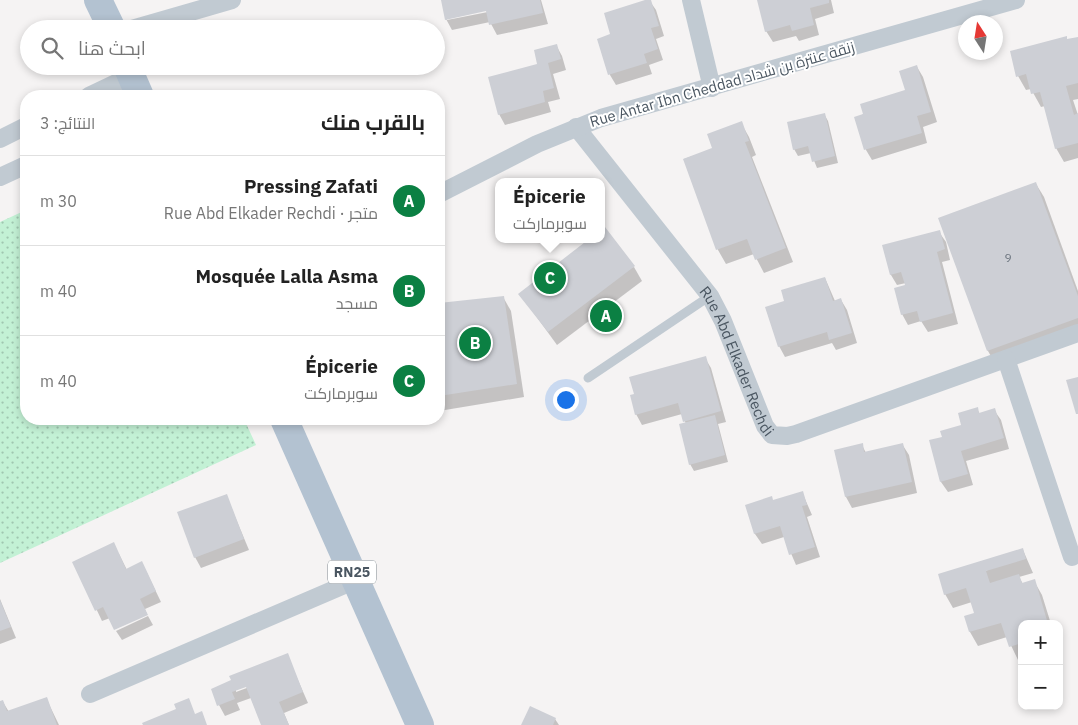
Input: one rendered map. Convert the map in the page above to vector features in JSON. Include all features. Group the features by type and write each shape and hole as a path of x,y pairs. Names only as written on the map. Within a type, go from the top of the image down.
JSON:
{"main road":[{"path":"98,0 108,20"},
{"name":"RN25","path":"287,425 420,725"}],"street":[{"path":"163,20 232,0"},
{"path":"691,0 712,88"},
{"name":"Rue Antar Ibn Cheddad زنقة عنترة بن شداد","path":"445,191 537,144 576,127 712,88 983,4 1016,0"},
{"path":"106,90 133,80"},
{"name":"Rue Abd Elkader Rechdi","path":"576,127 710,296 723,321 765,426 772,434 779,436 796,434 1078,334"},
{"path":"0,139 20,129"},
{"path":"0,177 20,168"},
{"path":"1006,359 1072,557"},
{"path":"90,694 356,580"}],"lane":[{"path":"588,378 710,296"}],"green space":[{"path":"20,213 20,425 247,425 256,445 0,563 0,222"}],"building":[{"path":"441,0 540,0 543,13 489,25 486,11 445,20"},
{"path":"645,0 651,0 659,26 651,28 658,49 644,54 647,63 608,75 597,39 610,34 604,13"},
{"path":"757,0 829,0 829,3 810,8 814,25 792,31 790,25 765,32"},
{"path":"1067,36 1067,39 1078,37 1078,83 1066,86 1074,115 1078,113 1078,143 1055,149 1040,92 1031,94 1026,74 1016,77 1010,51"},
{"path":"557,44 561,59 548,63 554,88 543,91 545,102 498,115 488,77 537,64 534,50"},
{"path":"917,65 931,112 917,116 922,133 864,150 854,117 863,114 860,104 905,90 899,71"},
{"path":"825,113 835,156 812,162 808,146 793,150 787,122"},
{"path":"742,121 749,141 745,142 786,248 755,260 747,239 716,250 683,159 712,148 707,134"},
{"path":"1036,182 1078,296 1078,318 987,351 938,218"},
{"path":"605,227 635,266 548,332 518,294 584,243 605,243"},
{"path":"940,230 945,249 937,252 953,313 920,322 917,311 901,315 894,288 905,285 901,272 890,275 882,245"},
{"path":"825,277 833,301 841,298 852,333 829,340 827,332 778,347 765,307 784,301 781,290"},
{"path":"504,296 517,384 445,395 445,302"},
{"path":"706,356 721,411 683,422 678,403 635,415 630,395 634,394 629,377"},
{"path":"1078,377 1078,414 1076,414 1066,380"},
{"path":"978,407 979,413 995,408 1004,438 961,451 968,474 940,482 929,440 942,437 940,431 961,425 958,413"},
{"path":"715,415 725,455 689,465 679,424"},
{"path":"863,443 864,452 903,443 912,482 845,497 834,450"},
{"path":"803,491 807,505 802,506 815,547 789,555 780,526 754,534 745,505 772,496 773,500"},
{"path":"227,494 244,539 194,558 177,512"},
{"path":"114,542 126,569 142,561 156,591 140,599 148,615 114,630 103,607 95,611 72,562"},
{"path":"1023,548 1026,559 986,571 990,583 1019,574 1022,583 1035,579 1047,620 1018,620 1018,644 1009,647 1001,623 969,632 964,616 974,613 966,588 944,595 938,574"},
{"path":"0,600 11,627 0,631"},
{"path":"288,653 303,692 279,702 289,725 261,725 246,687 232,692 235,699 217,706 211,689 231,680 229,676"},
{"path":"47,697 57,725 0,725 0,701 3,700 7,711"},
{"path":"189,698 195,714 202,711 207,725 143,725 142,723 176,709 174,704"},
{"path":"530,706 556,718 553,725 521,725"}],"place":[{"name":"Épicerie","path":"550,278"},
{"name":"Pressing Zafati","path":"606,316"},
{"name":"Mosquée Lalla Asma","path":"475,343"}]}
